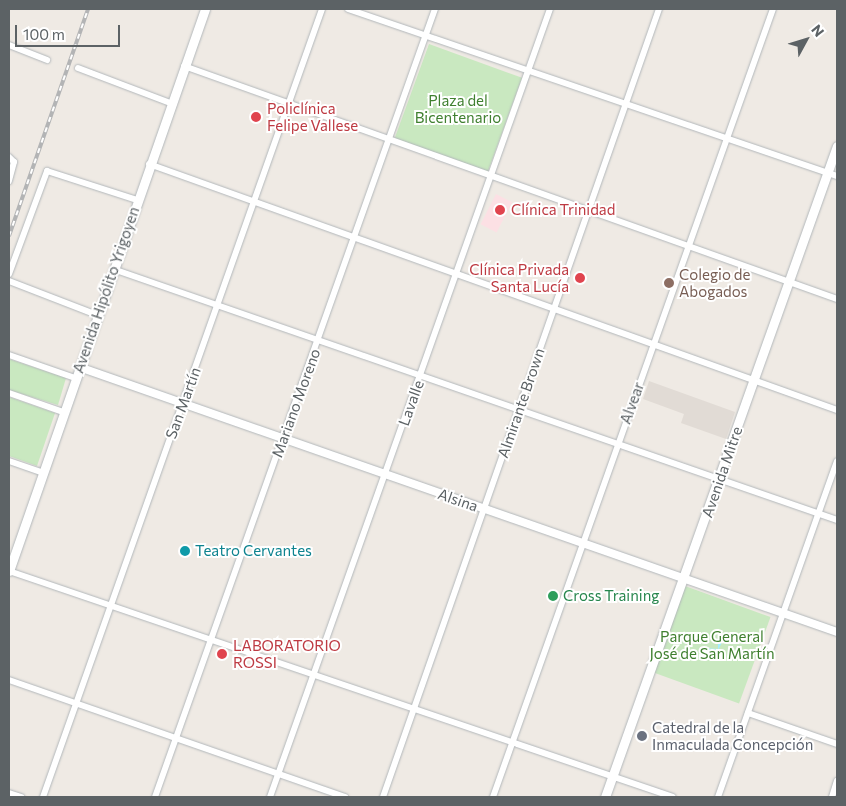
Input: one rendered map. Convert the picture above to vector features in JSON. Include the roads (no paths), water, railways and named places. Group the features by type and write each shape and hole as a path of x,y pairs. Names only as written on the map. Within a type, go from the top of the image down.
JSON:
{"main road":[{"name":"Avenida Hipólito Yrigoyen","path":"9,571 41,472 170,103 205,9"},
{"name":"Avenida Mitre","path":"605,797 720,479 789,281 833,175 837,146"}],"street":[{"name":"San Martín","path":"43,797 322,9"},
{"path":"348,9 833,175"},
{"name":"Mariano Moreno","path":"155,797 436,9"},
{"name":"Lavalle","path":"270,797 312,674 421,376 550,9"},
{"name":"Almirante Brown","path":"383,797 659,9"},
{"name":"Alvear","path":"493,797 510,744 584,543 617,444 730,140 773,9"},
{"path":"9,45 48,60"},
{"path":"184,66 288,105 590,210 837,299"},
{"path":"78,68 170,103"},
{"path":"9,156 14,162 9,182"},
{"path":"149,164 837,410"},
{"path":"9,274 45,173 137,200"},
{"path":"113,269 837,520"},
{"path":"9,281 97,315"},
{"path":"9,355 75,378"},
{"name":"Alsina","path":"79,367 283,440 837,632"},
{"path":"9,394 63,412"},
{"path":"9,461 41,472"},
{"path":"718,797 837,461"},
{"path":"9,571 212,638 510,744 674,797"},
{"path":"9,680 345,797"},
{"path":"748,713 837,744"},
{"path":"832,797 837,781"},
{"path":"9,793 21,797"}],"water":[{"path":"710,636 722,642 716,655 703,648 718,649 718,642"}],"railway":[{"path":"9,236 88,9"}],"place":[{"name":"Policlínica Felipe Vallese","path":"256,117"},
{"name":"Clínica Trinidad","path":"500,210"},
{"name":"Clínica Privada Santa Lucía","path":"580,278"},
{"name":"Colegio de Abogados","path":"669,283"},
{"name":"Teatro Cervantes","path":"185,551"},
{"name":"Cross Training","path":"553,596"},
{"name":"LABORATORIO ROSSI","path":"222,654"},
{"name":"Catedral de la Inmaculada Concepción","path":"642,736"}],"park label":[{"name":"Plaza del Bicentenario","path":"458,108"},
{"name":"Parque General José de San Martín","path":"712,644"}]}
